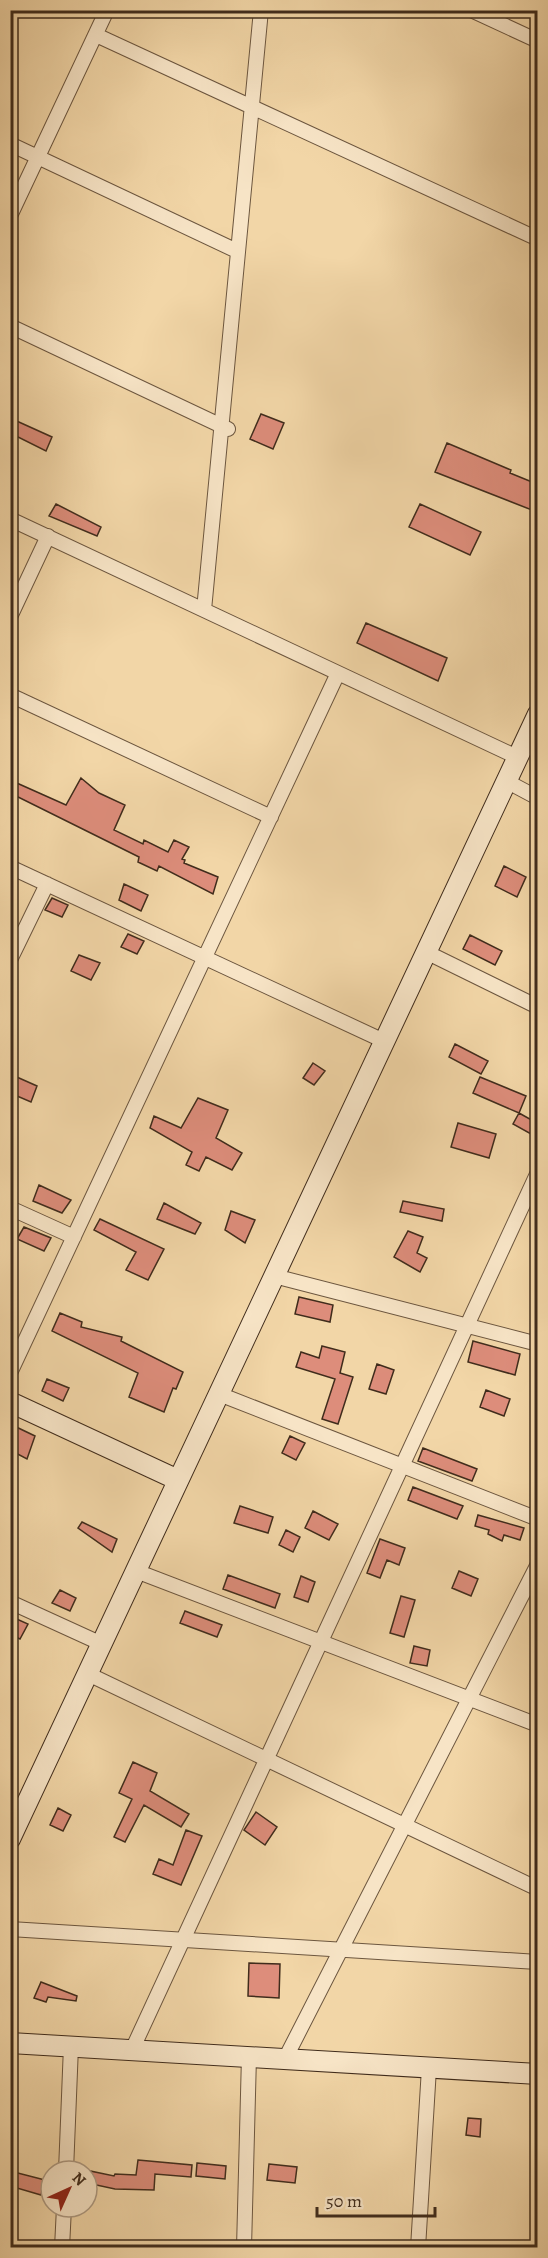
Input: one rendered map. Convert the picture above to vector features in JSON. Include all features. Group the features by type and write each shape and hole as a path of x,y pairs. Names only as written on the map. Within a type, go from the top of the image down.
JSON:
{"street":[{"path":"10,216 107,10"},
{"path":"204,610 224,427 237,251 261,10"},
{"path":"471,10 537,41"},
{"path":"96,35 537,239"},
{"path":"10,144 237,251"},
{"path":"10,326 224,427"},
{"path":"10,519 517,757"},
{"path":"10,616 48,536"},
{"path":"10,1373 338,673"},
{"path":"10,695 271,816"},
{"path":"10,1839 537,714"},
{"path":"506,781 537,798"},
{"path":"10,867 384,1041"},
{"path":"10,960 47,884"},
{"path":"426,952 537,1007"},
{"path":"132,2050 537,1172"},
{"path":"10,1208 74,1237"},
{"path":"274,1276 537,1344"},
{"path":"219,1394 537,1519"},
{"path":"10,1402 178,1480"},
{"path":"285,2059 537,1564"},
{"path":"136,1571 537,1725"},
{"path":"10,1602 102,1644"},
{"path":"88,1674 536,1887"},
{"path":"10,1929 537,1962"},
{"path":"10,2043 537,2074"},
{"path":"66,2159 71,2046"},
{"path":"244,2247 249,2056"},
{"path":"418,2247 429,2068"},
{"path":"62,2247 63,2219"}],"building":[{"path":"261,414 284,423 273,449 250,439"},
{"path":"10,418 52,437 46,451 10,433"},
{"path":"447,443 511,470 510,473 537,484 537,512 435,472"},
{"path":"56,504 101,527 97,536 49,516"},
{"path":"420,504 481,532 470,555 409,527"},
{"path":"366,623 447,658 438,681 357,643"},
{"path":"81,778 99,793 125,805 114,830 143,844 144,840 168,852 174,840 189,847 182,859 185,860 184,863 218,877 213,894 159,866 157,871 138,862 139,857 10,793 10,780 66,805"},
{"path":"504,866 526,877 517,897 495,886"},
{"path":"124,884 148,895 141,911 119,900"},
{"path":"52,898 68,905 62,917 45,910"},
{"path":"128,934 144,941 137,954 121,947"},
{"path":"470,935 502,951 495,965 463,949"},
{"path":"79,955 100,963 91,980 71,971"},
{"path":"455,1044 488,1061 481,1074 449,1057"},
{"path":"313,1063 325,1071 314,1085 303,1078"},
{"path":"10,1074 37,1086 31,1102 10,1093"},
{"path":"480,1077 526,1096 519,1113 473,1093"},
{"path":"198,1098 228,1110 216,1138 242,1153 232,1170 206,1157 199,1171 186,1165 192,1152 150,1128 154,1116 181,1128"},
{"path":"519,1113 537,1123 531,1134 513,1124"},
{"path":"458,1123 496,1134 489,1158 451,1147"},
{"path":"39,1185 71,1200 62,1213 33,1201"},
{"path":"403,1201 444,1209 442,1221 400,1212"},
{"path":"164,1203 201,1223 195,1234 157,1219"},
{"path":"231,1211 255,1220 245,1243 225,1230"},
{"path":"100,1219 164,1249 148,1280 126,1270 136,1252 94,1230"},
{"path":"24,1227 51,1238 44,1251 17,1239"},
{"path":"408,1231 423,1237 417,1253 427,1258 420,1272 394,1257"},
{"path":"299,1297 333,1305 330,1322 295,1314"},
{"path":"60,1313 82,1322 81,1327 122,1337 121,1341 183,1372 176,1389 173,1388 164,1412 129,1397 138,1373 52,1331"},
{"path":"473,1341 520,1354 515,1375 468,1362"},
{"path":"322,1346 345,1352 340,1373 353,1377 338,1424 322,1419 335,1379 296,1367 301,1352 319,1358"},
{"path":"377,1364 394,1370 386,1394 369,1389"},
{"path":"47,1379 69,1388 63,1401 42,1391"},
{"path":"486,1390 510,1399 504,1416 480,1407"},
{"path":"10,1424 35,1436 27,1459 10,1450"},
{"path":"290,1436 305,1443 296,1460 282,1453"},
{"path":"423,1448 477,1469 472,1481 418,1461"},
{"path":"413,1487 463,1506 457,1519 408,1500"},
{"path":"240,1506 273,1517 268,1533 234,1523"},
{"path":"313,1511 338,1524 329,1540 305,1528"},
{"path":"478,1515 524,1528 520,1540 504,1535 502,1541 488,1534 489,1530 475,1526"},
{"path":"82,1522 117,1539 112,1552 78,1528"},
{"path":"286,1530 300,1537 293,1552 279,1545"},
{"path":"380,1539 405,1548 399,1565 387,1560 380,1578 367,1573"},
{"path":"459,1571 478,1579 471,1596 452,1588"},
{"path":"228,1575 280,1594 275,1608 223,1589"},
{"path":"301,1576 315,1582 308,1602 294,1597"},
{"path":"60,1590 76,1598 70,1611 52,1603"},
{"path":"401,1596 415,1600 404,1637 390,1633"},
{"path":"185,1611 222,1625 217,1637 180,1623"},
{"path":"10,1616 28,1624 20,1639 10,1634"},
{"path":"414,1646 430,1650 427,1666 410,1663"},
{"path":"133,1762 157,1773 150,1791 189,1814 181,1827 144,1805 125,1842 114,1837 132,1799 119,1793"},
{"path":"58,1808 71,1815 63,1831 50,1825"},
{"path":"256,1812 277,1827 265,1845 244,1830"},
{"path":"186,1830 202,1836 181,1885 153,1874 159,1859 173,1865"},
{"path":"249,1963 280,1964 279,1998 248,1996"},
{"path":"41,1982 77,1996 76,2001 48,1997 46,2002 34,1998"},
{"path":"468,2118 481,2119 480,2137 466,2135"},
{"path":"138,2160 192,2165 191,2177 155,2174 154,2190 115,2189 99,2186 99,2173 114,2176 115,2174 136,2175"},
{"path":"197,2163 226,2166 225,2179 196,2176"},
{"path":"269,2164 297,2167 295,2183 267,2180"},
{"path":"10,2171 39,2178 39,2194 10,2186"}]}
